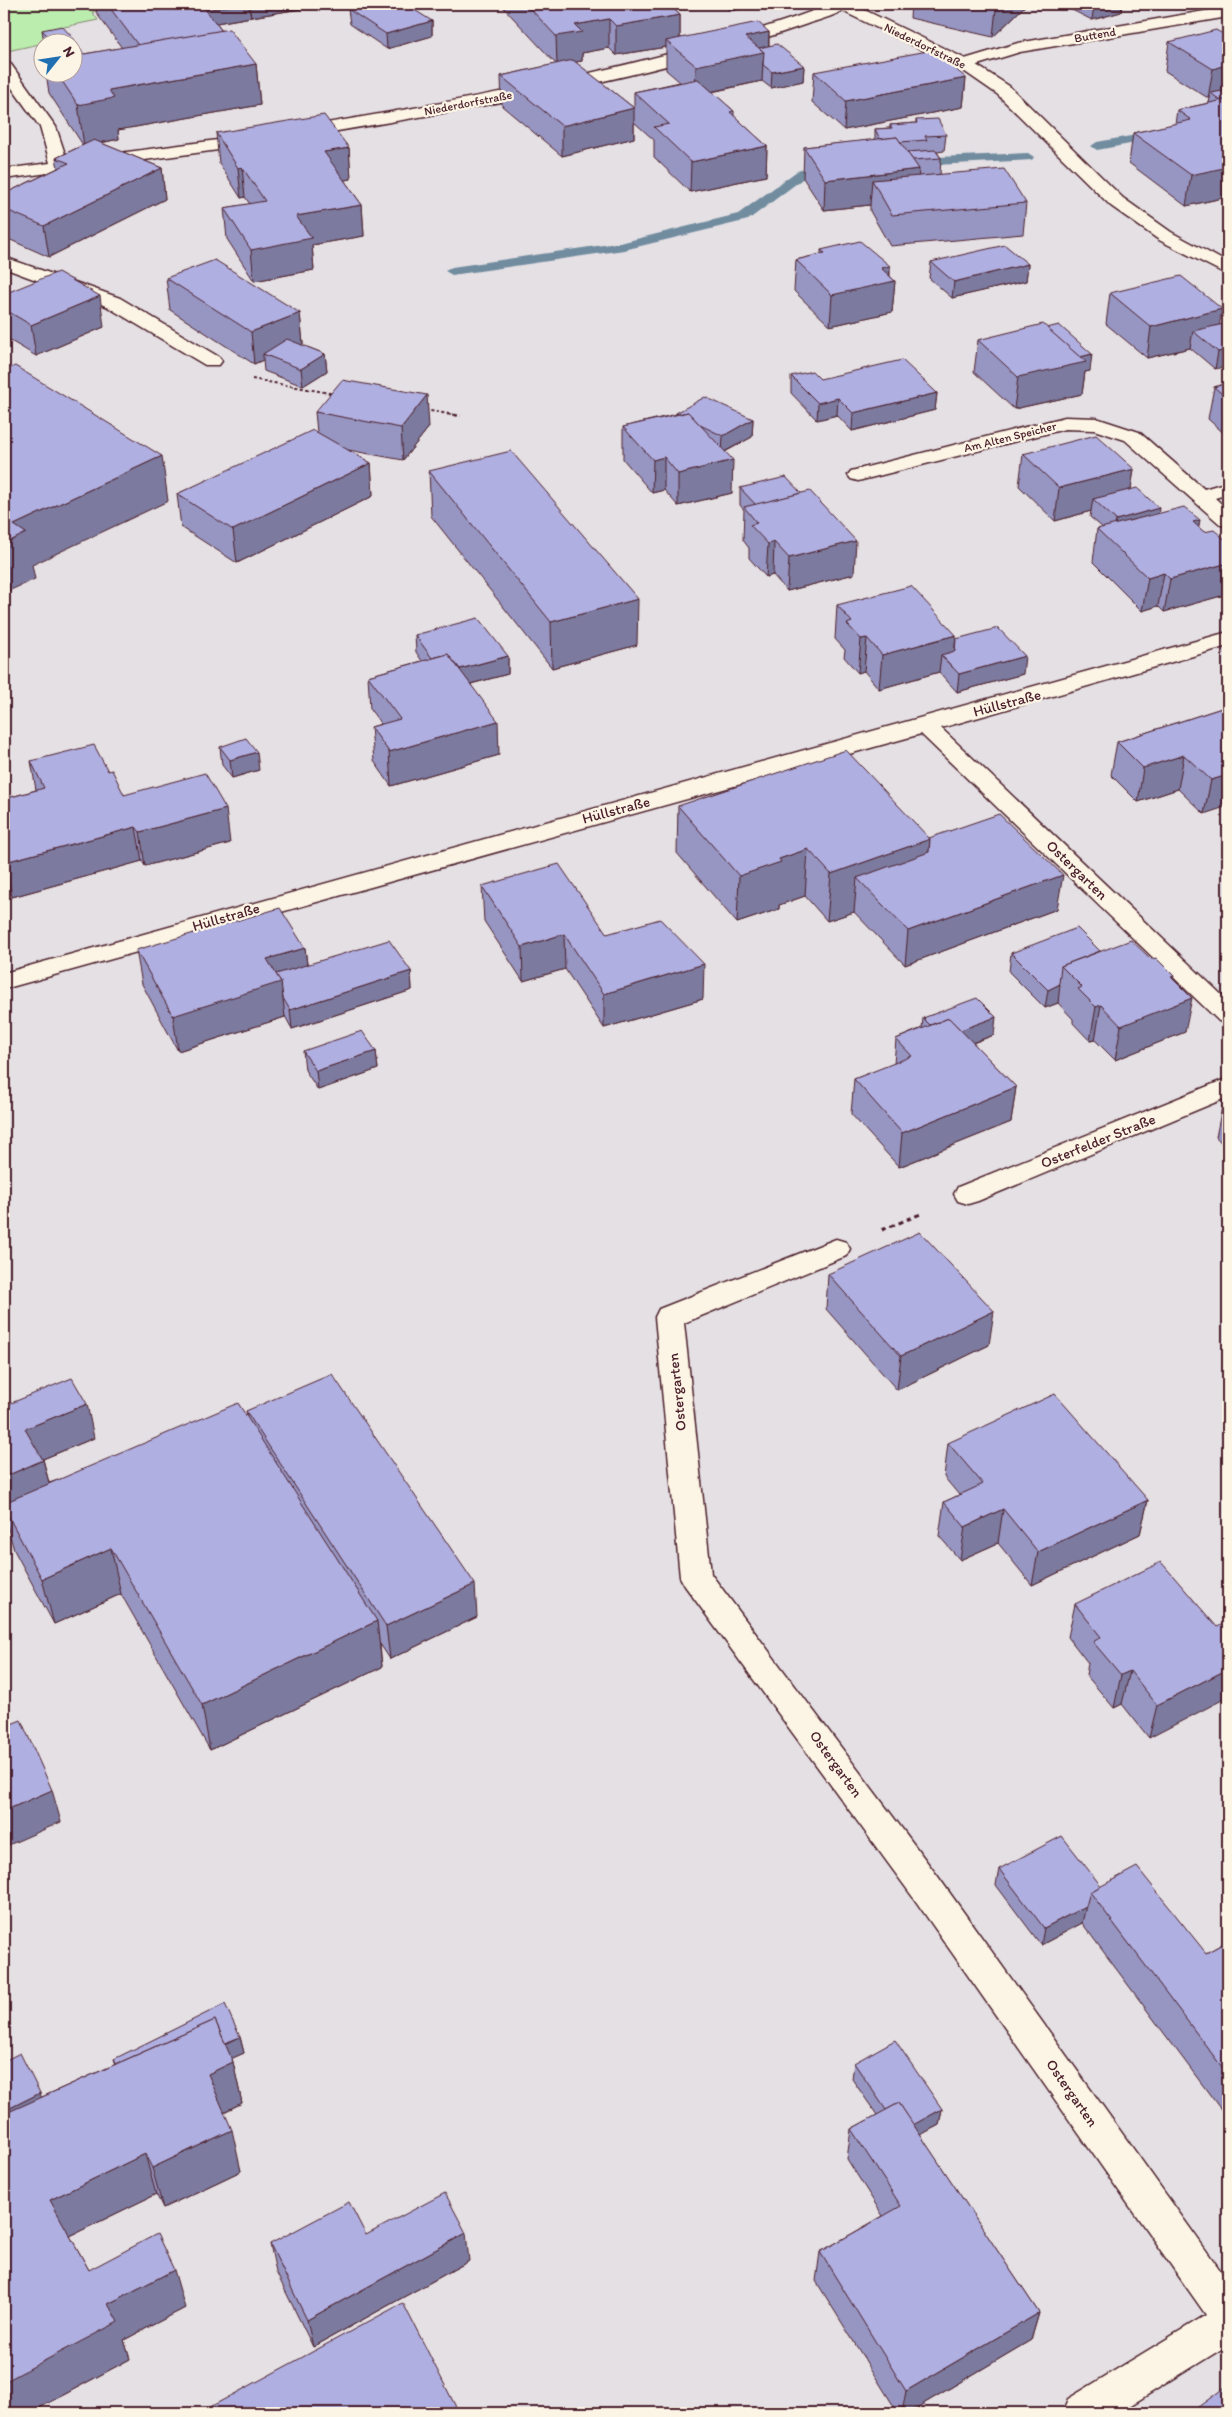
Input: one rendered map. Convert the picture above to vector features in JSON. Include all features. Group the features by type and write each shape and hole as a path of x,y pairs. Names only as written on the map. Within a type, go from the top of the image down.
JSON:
{"street":[{"name":"Niederdorfstraße","path":"4,174 280,136 477,102 645,66 775,30 842,4 964,64 1003,90 1117,202 1165,236 1228,270"},
{"name":"Buttend","path":"964,64 1018,48 1228,12"},
{"path":"4,66 48,128 60,167"},
{"path":"4,262 113,302 212,361"},
{"name":"Am Alten Speicher","path":"858,475 1065,423 1096,424 1132,436 1228,521"},
{"path":"1200,496 1228,488"},
{"name":"Hüllstraße","path":"4,981 1228,639"},
{"name":"Ostergarten","path":"925,725 1228,1015"},
{"name":"Osterfelder Straße","path":"968,1194 1228,1087"},
{"name":"Ostergarten","path":"836,1249 669,1318 696,1577 933,1897 1228,2313"},
{"path":"1082,2413 1228,2323"}],"path":[{"path":"212,361 238,377 341,395"},
{"path":"424,410 461,416"},
{"path":"836,1249 968,1194"}],"green space":[{"path":"4,4 139,4 92,12 98,20 54,29 53,32 32,32 32,46 7,51 4,49"}],"building":[{"path":"107,4 201,4 222,31 138,45"},
{"path":"201,4 239,4 206,10"},
{"path":"366,4 405,4 432,21 386,34 348,9"},
{"path":"526,4 668,4 680,15 616,26 609,19 575,25 582,32 556,36"},
{"path":"977,4 1000,4 996,8"},
{"path":"758,22 769,32 745,37 764,52 696,66 666,41"},
{"path":"62,26 68,32 44,32 42,30"},
{"path":"229,29 256,64 109,90 114,98 78,105 63,82 82,82 82,52 84,54"},
{"path":"1216,30 1228,37 1228,64 1213,69 1169,42"},
{"path":"777,44 804,66 772,72 763,65 764,52 759,48"},
{"path":"933,50 966,78 846,101 814,72"},
{"path":"573,60 634,108 562,126 501,76"},
{"path":"698,79 734,111 730,112 767,146 691,162 654,127 669,124 634,92"},
{"path":"1228,90 1228,99 1221,101 1211,93"},
{"path":"1228,99 1228,167 1191,175 1133,133 1191,120 1177,110"},
{"path":"324,115 349,148 324,152 362,205 296,216 312,238 251,250 224,208 265,201 242,167 238,168 216,133"},
{"path":"938,119 946,135 925,136 927,140 900,142 897,137 880,139 875,129 892,128 890,125 917,123 916,120"},
{"path":"897,137 919,169 825,180 804,147"},
{"path":"94,140 162,168 44,226 4,209 4,194 69,163 56,158"},
{"path":"935,150 941,158 913,160 907,152"},
{"path":"1004,169 1026,203 892,215 872,180"},
{"path":"860,241 890,266 881,268 895,281 832,295 796,260 825,253 821,250"},
{"path":"1005,245 1028,264 954,282 931,262"},
{"path":"215,260 300,313 251,332 166,278"},
{"path":"58,272 100,296 31,325 4,309 4,294"},
{"path":"1181,276 1222,309 1151,327 1110,293"},
{"path":"1228,323 1228,349 1218,352 1193,331"},
{"path":"1043,324 1086,362 1018,377 978,340"},
{"path":"1059,325 1092,354 1080,357 1047,328"},
{"path":"287,339 325,354 301,369 263,354"},
{"path":"902,360 937,393 853,413 838,398 818,403 791,376 812,371 820,379"},
{"path":"15,366 162,456 14,525 26,533 4,544 4,371"},
{"path":"342,380 427,395 401,428 315,412"},
{"path":"1228,383 1228,399 1214,387"},
{"path":"705,397 753,419 723,436 700,425 688,412 676,413"},
{"path":"688,412 733,460 678,474 664,457 653,460 623,427"},
{"path":"313,430 371,463 233,530 177,494"},
{"path":"1096,435 1134,469 1059,488 1023,454"},
{"path":"511,451 638,599 551,622 429,471"},
{"path":"786,477 801,493 756,505 740,488"},
{"path":"1137,488 1159,508 1116,520 1093,499"},
{"path":"810,491 856,541 789,558 774,542 768,544 750,525 757,523 744,507"},
{"path":"1184,507 1200,520 1193,522 1204,532 1214,530 1228,542 1228,563 1170,579 1164,573 1148,578 1097,529"},
{"path":"911,586 956,635 882,655 867,638 861,639 847,624 852,622 837,605"},
{"path":"478,618 508,656 460,669 448,654 432,658 415,635"},
{"path":"998,628 1025,656 959,674 941,655 955,651 956,639"},
{"path":"448,654 498,721 389,752 371,727 400,719 368,676"},
{"path":"1228,706 1228,775 1211,780 1184,755 1143,768 1117,742"},
{"path":"246,738 257,752 230,760 220,747"},
{"path":"94,745 108,771 112,770 124,795 205,773 226,809 140,832 136,827 5,862 4,799 44,788 31,761"},
{"path":"846,750 930,839 831,874 808,849 779,859 781,862 739,876 678,806"},
{"path":"999,814 1063,875 908,931 857,878 929,852 929,838"},
{"path":"559,864 607,934 660,919 704,964 604,994 564,934 522,947 482,886"},
{"path":"280,908 305,948 267,959 281,982 173,1016 136,950"},
{"path":"1077,928 1100,951 1061,966 1060,984 1048,990 1011,953"},
{"path":"389,940 411,971 290,1010 283,998 281,982 276,974"},
{"path":"1131,940 1151,959 1156,958 1174,976 1171,977 1192,998 1121,1026 1101,1005 1096,1007 1078,989 1082,987 1061,966"},
{"path":"977,998 996,1017 961,1030 949,1018 930,1025 923,1018"},
{"path":"949,1018 1016,1087 902,1133 854,1079 912,1056 896,1039"},
{"path":"362,1031 376,1051 316,1071 303,1051"},
{"path":"1228,1100 1228,1107 1223,1102"},
{"path":"920,1232 994,1311 901,1356 828,1274"},
{"path":"332,1374 475,1584 386,1626 246,1411"},
{"path":"72,1378 87,1404 25,1429 43,1460 4,1477 4,1406"},
{"path":"1055,1394 1148,1500 1038,1552 1003,1509 965,1527 944,1502 983,1484 948,1443"},
{"path":"238,1403 377,1621 202,1705 111,1548 42,1579 4,1508 4,1503"},
{"path":"1161,1562 1217,1627 1228,1622 1228,1669 1157,1705 1130,1671 1121,1675 1093,1642 1101,1637 1075,1604"},
{"path":"21,1720 52,1790 4,1811 4,1727"},
{"path":"1062,1836 1101,1886 1090,1892 1086,1906 1044,1928 999,1869"},
{"path":"1137,1867 1206,1953 1228,1941 1228,2075 1090,1892"},
{"path":"225,2004 240,2037 225,2043 215,2020 116,2064 114,2059"},
{"path":"215,2020 233,2062 208,2074 232,2130 152,2168 145,2154 50,2200 89,2270 157,2234 174,2270 108,2304 118,2322 4,2382 4,2114"},
{"path":"895,2040 942,2109 913,2125 899,2103 886,2110 854,2063"},
{"path":"20,2053 40,2093 4,2111 4,2061"},
{"path":"899,2103 1039,2313 906,2391 820,2252 901,2206 851,2129"},
{"path":"445,2193 466,2233 307,2320 270,2244 349,2202 366,2235"},
{"path":"403,2303 459,2413 199,2413"},
{"path":"1228,2385 1228,2413 1190,2413"}],"waterway":[{"path":"1097,146 1159,135"},
{"path":"915,162 1028,157"},
{"path":"452,271 624,246 743,217 801,174 829,167"}]}
